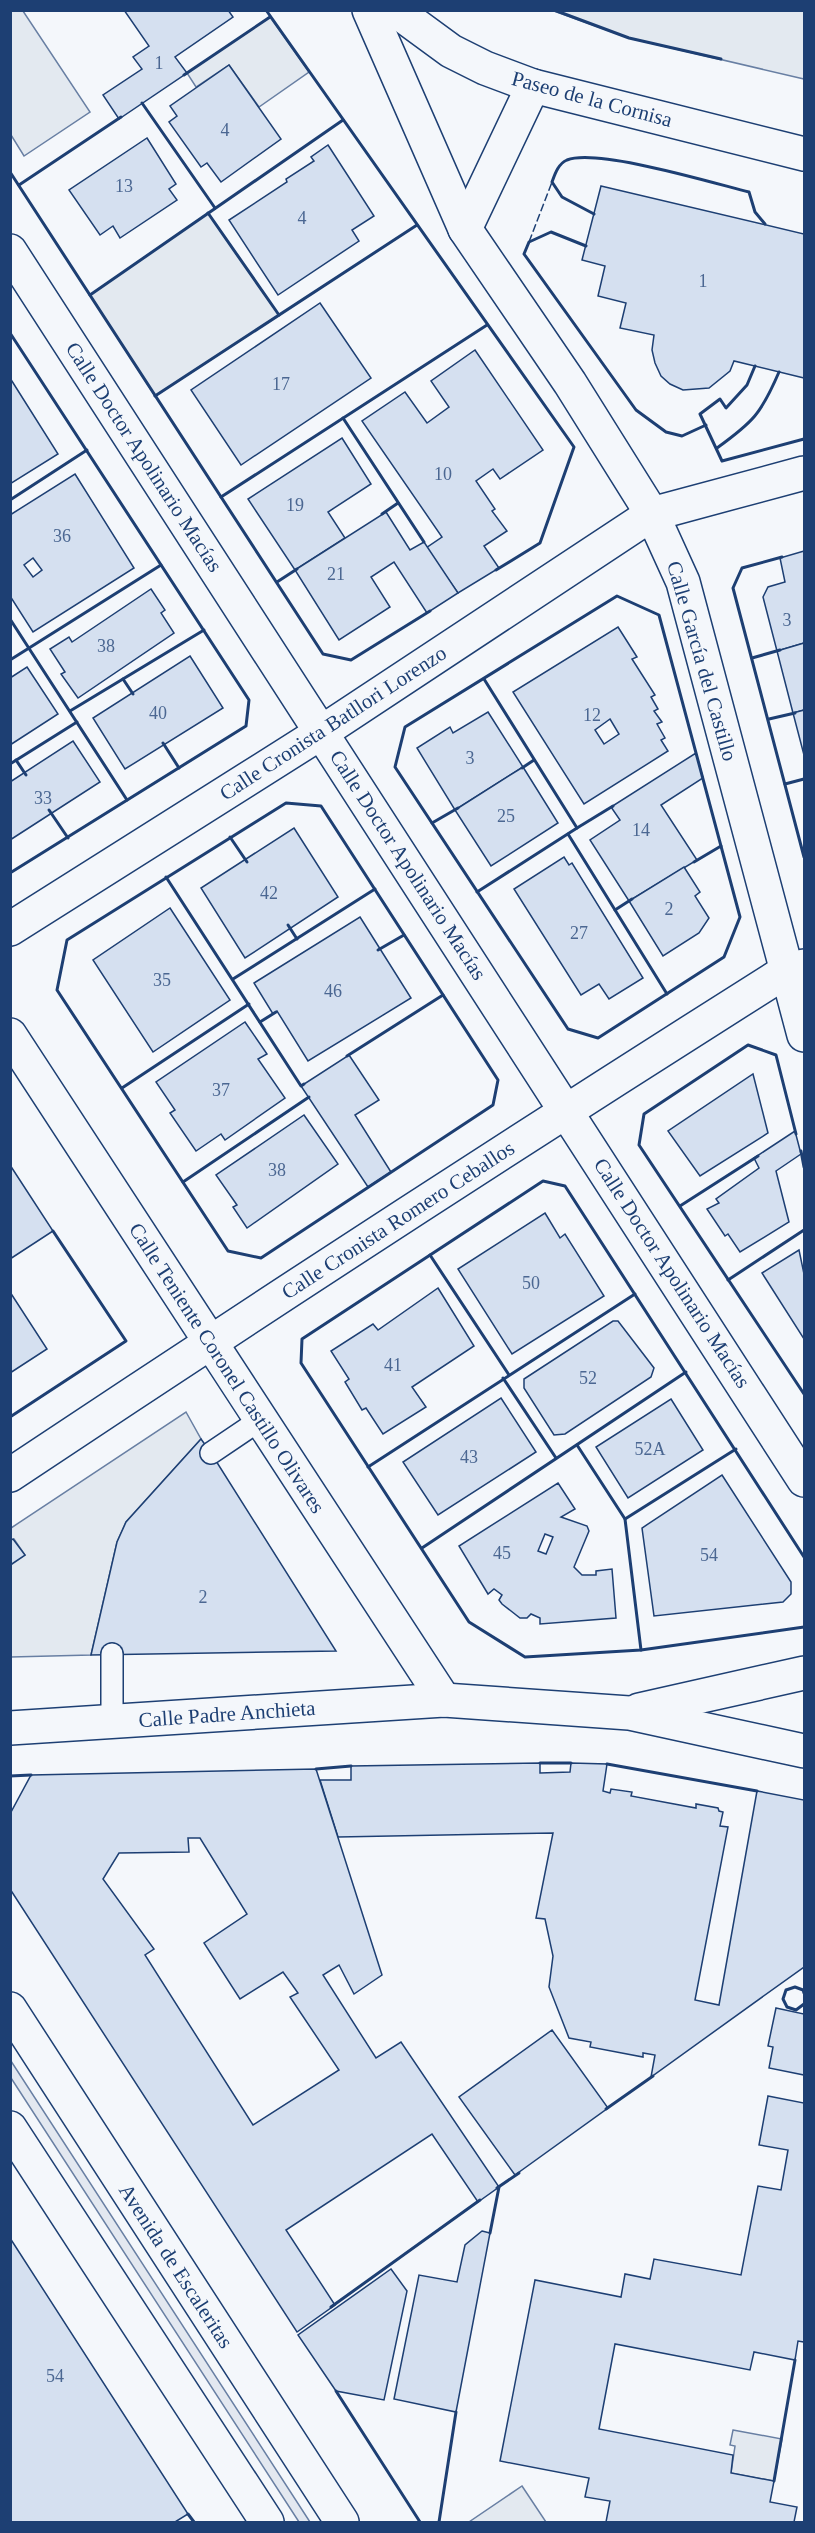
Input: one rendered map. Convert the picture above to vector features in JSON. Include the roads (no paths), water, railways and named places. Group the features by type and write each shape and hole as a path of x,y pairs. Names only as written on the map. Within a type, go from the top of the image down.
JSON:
{"street":[{"name":"Calle García del Castillo","path":"369,10 465,229 570,382 652,514 683,582 796,968 804,1035"},
{"name":"Paseo de la Cornisa","path":"395,10 451,51 485,68 533,86 804,154"},
{"path":"465,229 533,86"},
{"name":"Calle Doctor Apolinario Macías","path":"10,251 567,1109 804,1480"},
{"name":"Calle Cronista Batllori Lorenzo","path":"10,928 322,732 652,514 804,473"},
{"name":"Calle Cronista Romero Ceballos","path":"10,1475 209,1342 567,1109 796,968"},
{"name":"Calle Teniente Coronel Castillo Olivares","path":"10,1035 444,1700"},
{"path":"629,1713 804,1673"},
{"name":"Calle Padre Anchieta","path":"10,1728 444,1700 629,1713"},
{"path":"629,1713 804,1751"},
{"name":"Avenida de Escaleritas","path":"10,2009 342,2523"},
{"path":"10,2128 267,2523"}],"lane":[{"path":"211,1453 260,1420"},
{"path":"111,1654 112,1721"}]}
